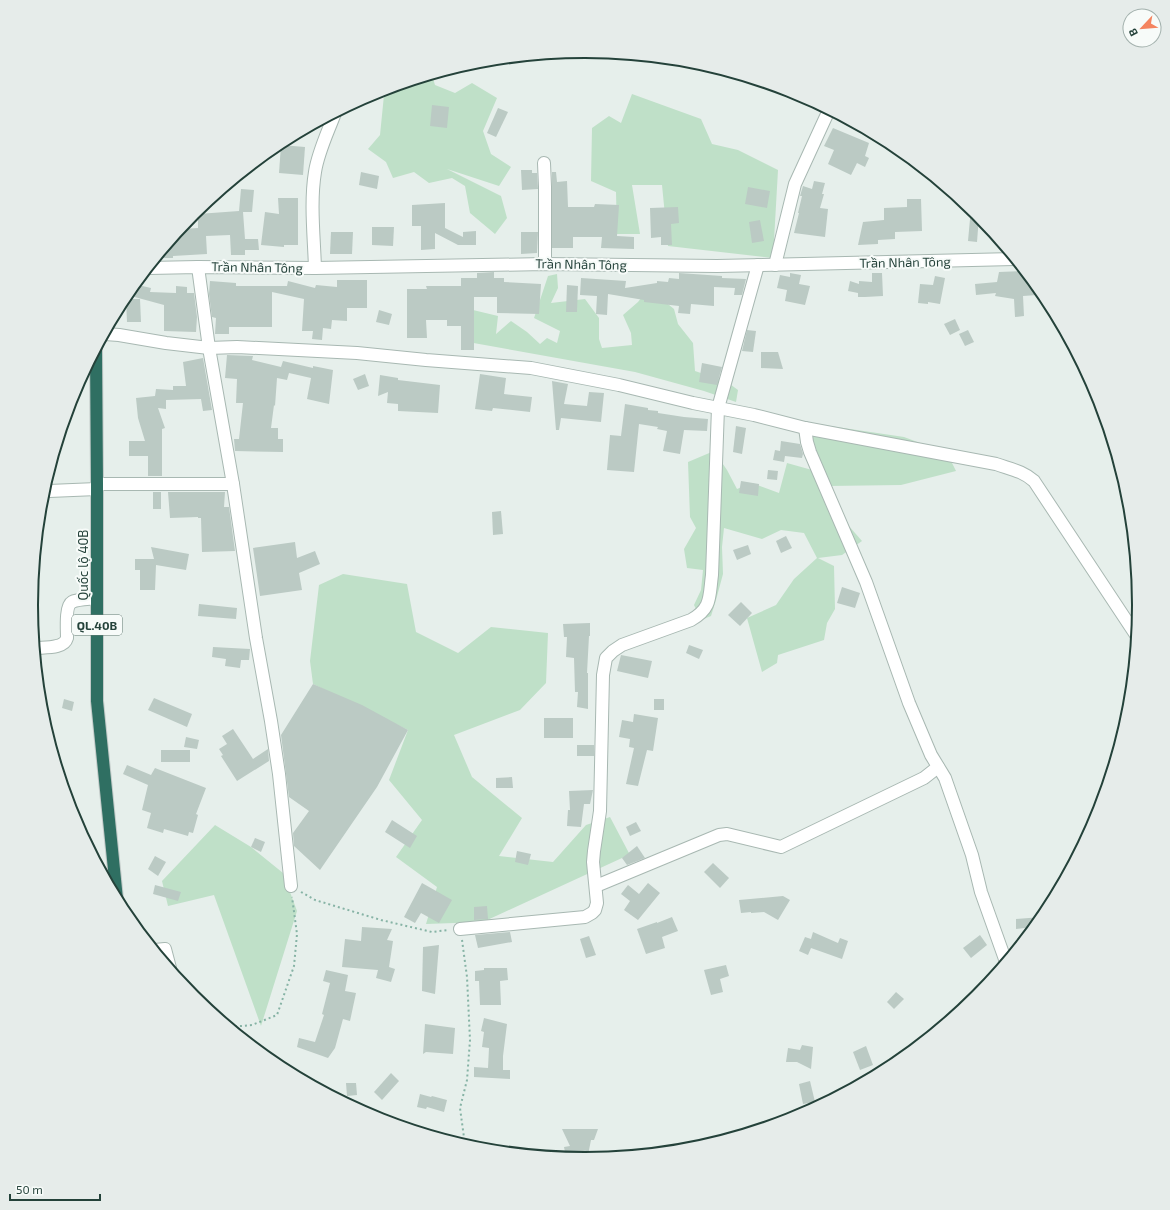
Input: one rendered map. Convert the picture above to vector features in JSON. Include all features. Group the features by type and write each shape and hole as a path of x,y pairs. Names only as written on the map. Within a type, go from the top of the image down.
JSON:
{"highway":[{"name":"Quốc lộ 40B","path":"96,359 97,701 116,886"}],"street":[{"path":"775,265 795,184 827,114"},
{"path":"315,268 313,192 315,171 318,158 332,120"},
{"path":"544,163 544,264"},
{"name":"Trần Nhân Tông","path":"154,268 198,266 315,268 544,264 717,266 1008,259"},
{"path":"460,929 585,917 596,910 596,886 593,862 600,811 603,675 606,658 622,645 691,620 700,615 709,603 712,575 718,408 758,265"},
{"path":"198,266 209,348 233,484 256,638 279,774 291,886"},
{"path":"109,334 209,348 237,347 357,353 531,368 619,385 805,428 996,464 1019,471 1034,481 1131,628"},
{"path":"805,428 810,452 866,582 909,703 931,755 946,778 972,855 981,892 1004,956"},
{"path":"51,491 97,486 233,484"},
{"path":"40,647 62,645 66,642 68,605 76,600 97,598"},
{"path":"596,886 719,835 727,834 781,847 924,778 938,767"},
{"path":"160,950 166,949 168,959"}],"path":[{"path":"291,886 315,900 381,920 432,932 460,929 467,977 470,1040 467,1080 460,1108 464,1138"},
{"path":"237,1026 252,1025 277,1015 294,966 297,934 291,886"}],"green space":[{"path":"433,80 435,85 455,93 472,83 497,98 483,131 491,154 511,167 499,186 447,169 501,196 507,218 495,234 470,213 465,186 452,178 429,183 414,172 393,178 386,162 368,149 380,135 384,97 409,87"},
{"path":"632,94 701,119 712,144 738,150 778,170 773,258 668,246 662,185 632,185 640,234 617,234 616,192 591,181 592,128 609,116 621,123"},
{"path":"557,274 558,288 551,303 585,299 599,318 599,339 602,348 632,345 631,333 623,315 638,302 645,293 658,296 674,309 678,324 693,343 695,371 727,382 738,390 736,402 704,391 635,372 468,342 473,310 498,316 496,334 511,321 527,332 540,344 547,338 557,343 560,331 534,318 548,276"},
{"path":"803,422 904,437 947,453 956,471 901,485 828,486"},
{"path":"714,451 727,470 737,489 752,483 779,493 787,463 812,470 848,525 862,541 842,555 818,558 834,566 835,609 827,623 824,640 778,655 777,663 762,672 747,618 776,605 794,579 817,558 804,533 781,530 762,539 724,528 722,547 723,574 711,616 701,620 694,605 701,590 703,570 687,568 684,549 696,528 690,517 688,462"},
{"path":"343,574 407,584 416,632 458,653 491,627 548,633 546,683 520,710 454,735 472,777 522,818 499,856 553,862 586,825 610,817 630,855 483,922 426,924 437,887 396,857 422,820 389,780 408,730 313,684 310,661 319,585"},
{"path":"215,825 251,847 283,873 297,911 261,1026 214,895 168,906 162,881"}],"building":[{"path":"432,105 449,107 447,128 430,126"},
{"path":"498,108 508,112 496,137 487,133"},
{"path":"833,128 869,143 865,156 869,158 865,167 857,163 851,175 828,164 834,150 824,146"},
{"path":"288,146 305,147 303,175 279,173 281,150"},
{"path":"521,170 532,170 532,173 537,173 538,189 522,190"},
{"path":"361,172 379,176 377,189 359,185"},
{"path":"552,172 556,172 557,182 567,181 568,207 594,207 595,204 619,205 617,236 634,237 634,249 601,248 602,237 573,237 573,248 552,248"},
{"path":"814,181 825,183 820,208 828,209 825,237 794,233 803,186 812,189"},
{"path":"748,187 770,191 767,208 745,204"},
{"path":"241,189 254,190 252,212 243,212 245,239 258,239 259,250 245,250 245,255 231,255 230,235 206,236 207,254 162,258 188,229 198,228 198,218 203,214 239,211"},
{"path":"278,198 298,198 298,245 284,245 284,247 261,245 265,212 279,214"},
{"path":"907,199 921,199 922,231 895,232 895,239 878,240 878,244 858,245 863,222 884,220 884,208 907,207"},
{"path":"445,203 445,228 463,237 463,232 476,231 476,245 458,245 435,233 435,249 421,250 421,226 412,226 412,205"},
{"path":"678,207 679,223 671,224 672,245 661,245 661,237 651,238 650,208"},
{"path":"970,216 978,225 977,242 968,241"},
{"path":"760,220 764,241 752,243 749,222"},
{"path":"372,227 394,227 393,246 372,245"},
{"path":"331,232 353,232 352,254 330,254"},
{"path":"521,232 538,232 537,253 521,254"},
{"path":"1018,271 1036,295 1023,296 1024,316 1015,317 1014,299 995,296 996,293 976,295 975,284 997,282 999,272"},
{"path":"494,272 494,278 504,278 504,282 541,284 539,314 497,313 497,297 474,297 474,350 461,350 461,326 447,326 447,320 426,320 427,338 407,338 407,289 427,289 426,286 461,286 461,278 477,278 477,273"},
{"path":"679,273 746,279 742,295 734,295 735,288 714,287 714,306 691,304 690,314 678,313 679,306 644,302 644,300 608,294 607,315 596,314 597,296 580,295 581,278 626,281 625,288 657,283 657,281 668,282 669,278 679,279"},
{"path":"790,273 801,275 799,284 810,286 805,305 785,301 787,290 777,288 780,275 790,277"},
{"path":"872,273 882,273 883,296 858,297 858,293 848,291 850,281 859,284 859,281 872,282"},
{"path":"935,276 945,278 940,304 928,302 928,304 918,303 920,284 933,285"},
{"path":"337,280 367,280 367,308 347,308 347,321 332,320 331,329 323,328 322,340 312,339 313,331 302,331 304,299 272,292 272,327 229,327 229,334 215,334 216,318 212,317 209,294 210,281 236,283 236,286 287,286 288,281 315,288 316,285 337,287"},
{"path":"567,285 578,286 577,312 566,312"},
{"path":"141,286 151,288 150,292 176,293 176,286 187,287 187,293 194,293 197,317 196,332 164,331 164,305 133,297"},
{"path":"131,299 140,299 141,322 127,322 126,307"},
{"path":"379,310 392,314 389,325 376,322"},
{"path":"955,319 960,330 950,335 944,324"},
{"path":"747,330 756,331 753,352 742,351"},
{"path":"968,330 974,342 965,346 959,334"},
{"path":"761,352 778,352 783,369 761,368"},
{"path":"227,355 253,356 252,360 281,367 283,361 313,368 313,366 333,370 329,404 307,399 311,378 289,373 287,380 277,378 275,406 274,405 271,428 278,428 278,439 283,439 283,452 235,451 234,439 239,439 243,403 236,403 237,379 225,378"},
{"path":"203,358 212,410 203,411 201,399 166,400 166,409 158,408 165,428 162,429 162,476 148,476 148,456 129,456 129,441 145,441 138,418 136,398 155,396 156,389 173,390 173,386 186,386 183,362"},
{"path":"702,363 722,367 717,385 699,382"},
{"path":"365,374 369,386 358,390 353,379"},
{"path":"480,374 506,378 504,394 532,397 530,412 493,408 492,411 475,409"},
{"path":"380,375 398,378 398,380 440,385 438,413 398,411 398,404 387,403 388,392 378,396"},
{"path":"552,381 568,384 564,404 587,406 589,392 604,393 601,422 561,418 559,430 556,430"},
{"path":"625,404 648,408 648,410 658,411 658,413 708,419 707,431 684,430 680,454 663,451 667,431 657,429 658,427 639,424 634,472 607,470 610,435 621,436"},
{"path":"736,426 746,428 742,454 733,452"},
{"path":"781,441 800,444 803,454 802,458 785,456 784,462 773,460 775,450 780,451"},
{"path":"768,470 778,471 777,480 767,479"},
{"path":"741,481 759,484 758,496 739,493"},
{"path":"153,492 161,492 161,509 153,509"},
{"path":"168,492 225,492 224,507 229,507 235,551 202,552 201,518 170,518"},
{"path":"501,511 503,534 493,535 492,512"},
{"path":"786,536 792,548 781,553 776,541"},
{"path":"295,542 297,558 315,551 320,564 299,573 302,590 260,596 253,548"},
{"path":"748,545 751,554 737,560 733,550"},
{"path":"151,547 189,554 186,570 156,565 155,590 140,590 140,570 135,570 135,559 154,559"},
{"path":"842,587 860,593 855,608 837,603"},
{"path":"741,602 752,613 740,626 728,615"},
{"path":"199,604 237,608 236,619 198,616"},
{"path":"590,623 587,673 588,709 577,707 578,692 575,692 574,658 566,657 567,637 564,637 563,624"},
{"path":"689,645 703,650 699,659 686,653"},
{"path":"213,647 250,649 249,660 241,660 240,668 225,666 226,659 212,657"},
{"path":"621,655 652,661 648,678 617,671"},
{"path":"313,684 362,705 408,730 377,787 320,870 294,846 293,833 309,811 289,797 281,735"},
{"path":"154,698 192,714 187,727 148,710"},
{"path":"64,699 74,702 72,711 62,708"},
{"path":"654,699 664,699 664,710 654,710"},
{"path":"634,714 658,718 653,751 647,750 638,786 626,784 634,748 629,747 630,739 619,737 622,720 633,722"},
{"path":"544,718 573,718 573,738 544,738"},
{"path":"233,729 253,759 268,749 269,761 237,781 221,756 223,755 219,749 227,744 222,736"},
{"path":"186,737 199,740 197,749 184,747"},
{"path":"577,745 594,745 594,756 577,756"},
{"path":"161,750 190,750 190,762 161,762"},
{"path":"127,765 151,775 155,768 206,788 196,814 198,815 193,833 189,832 188,836 164,829 163,833 147,828 151,813 142,810 148,785 123,774"},
{"path":"512,777 513,788 496,788 496,778"},
{"path":"593,790 590,804 584,804 581,827 567,826 568,810 570,810 569,791"},
{"path":"392,820 417,836 410,848 385,832"},
{"path":"636,822 641,831 630,836 626,827"},
{"path":"255,838 265,842 261,852 251,847"},
{"path":"637,846 645,858 627,865 622,858"},
{"path":"517,851 531,854 528,865 515,862"},
{"path":"155,856 166,862 158,876 148,869"},
{"path":"713,863 729,878 720,888 704,872"},
{"path":"422,883 452,900 439,923 421,913 415,923 404,917"},
{"path":"648,883 660,893 638,920 624,910 630,901 621,894 628,885 639,894"},
{"path":"155,885 181,892 178,901 153,894"},
{"path":"783,896 790,900 778,920 764,912 741,913 739,900"},
{"path":"487,906 488,919 474,920 474,907"},
{"path":"672,917 678,931 662,937 665,948 646,954 637,929"},
{"path":"1034,918 1026,928 1016,929 1016,919"},
{"path":"362,927 392,929 387,940 393,941 389,967 395,969 391,982 376,978 378,970 342,967 345,939 361,941"},
{"path":"510,932 512,942 478,948 475,935"},
{"path":"813,932 838,943 840,938 848,941 842,959 811,948 808,955 799,951 805,937 811,939"},
{"path":"980,935 987,945 971,958 963,948"},
{"path":"589,936 596,955 586,958 580,939"},
{"path":"439,945 435,994 422,991 423,947"},
{"path":"726,965 729,976 720,979 723,992 711,995 704,970"},
{"path":"484,968 507,968 508,980 500,981 501,1005 480,1005 479,981 475,981 475,971 484,970"},
{"path":"326,970 348,975 345,991 356,993 350,1021 343,1019 335,1048 328,1058 297,1047 299,1038 315,1042 324,1015 322,1014 330,983 323,981"},
{"path":"896,992 904,999 894,1009 887,1002"},
{"path":"484,1018 507,1024 503,1056 503,1070 510,1070 510,1079 474,1077 474,1067 488,1068 489,1048 482,1047 484,1032 481,1031"},
{"path":"425,1024 455,1028 453,1054 426,1052 423,1054"},
{"path":"802,1045 813,1047 811,1069 797,1062 786,1062 788,1048 800,1050"},
{"path":"866,1046 873,1065 860,1070 853,1052"},
{"path":"391,1073 399,1081 382,1100 374,1092"},
{"path":"810,1081 815,1101 803,1104 799,1084"},
{"path":"346,1083 356,1083 357,1095 347,1096"},
{"path":"420,1094 447,1100 444,1112 427,1107 426,1109 417,1107"},
{"path":"562,1129 598,1129 594,1140 591,1140 589,1152 565,1151 564,1147 570,1146"}]}
